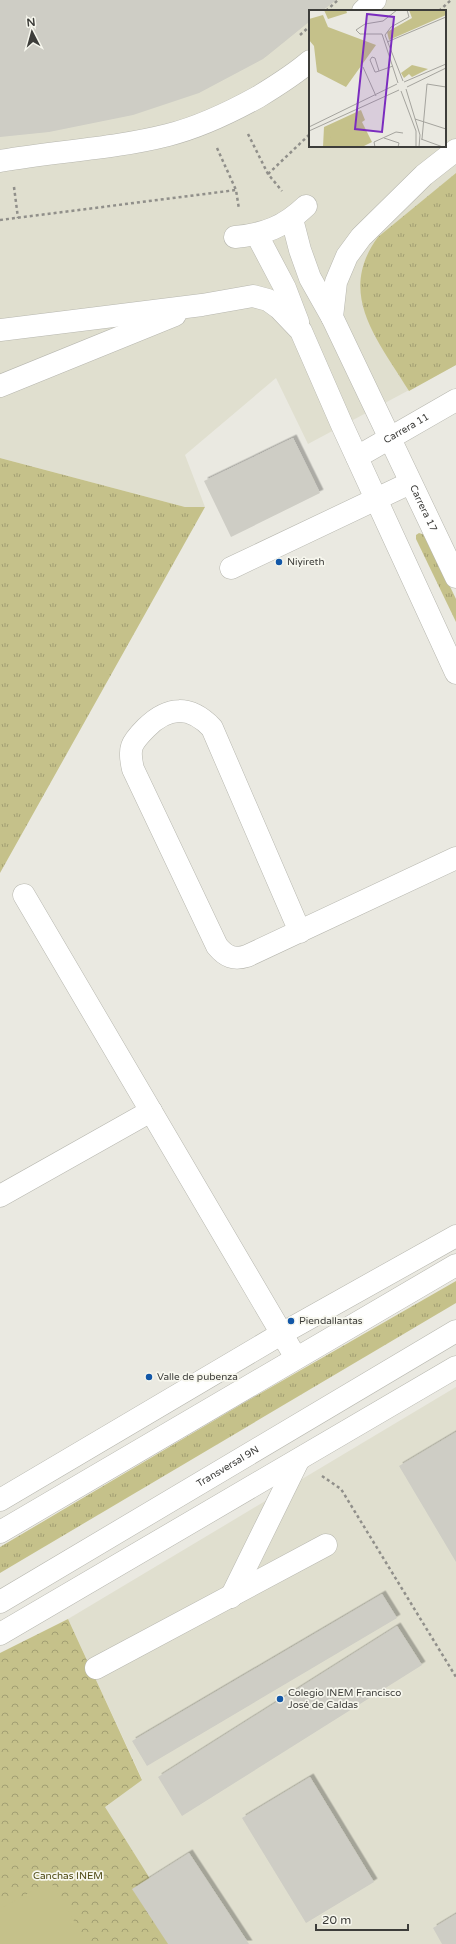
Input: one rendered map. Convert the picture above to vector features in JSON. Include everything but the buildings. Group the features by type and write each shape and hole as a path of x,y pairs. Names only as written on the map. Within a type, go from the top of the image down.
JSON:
{"street":[{"path":"365,10 375,0"},
{"path":"0,161 135,142 169,134 206,122 236,109 277,86 309,62"},
{"path":"332,317 336,282 347,256 361,237 424,175 456,150"},
{"name":"Carrera 17","path":"246,236 274,229 299,212 300,250 310,278 332,317 456,577"},
{"path":"246,236 285,288 301,331 356,457 456,673"},
{"path":"0,330 253,296 268,300 279,308 301,331"},
{"path":"0,386 202,304"},
{"name":"Carrera 11","path":"356,457 456,400"},
{"path":"231,568 410,483"},
{"path":"300,932 212,728 204,720 194,714 184,711 165,714 155,719 136,738 131,747 130,756 133,769 217,946 222,952 230,957 239,958 300,932 456,858"},
{"path":"24,895 296,1358"},
{"path":"0,1196 151,1111"},
{"path":"0,1500 281,1334 456,1236"},
{"path":"0,1532 456,1265"},
{"name":"Transversal 9N","path":"0,1602 456,1331"},
{"path":"0,1634 298,1461 456,1367"},
{"path":"231,1597 298,1461"},
{"path":"96,1668 326,1545"}],"path":[{"path":"327,10 338,0"},
{"path":"440,10 451,0"},
{"path":"298,36 309,27"},
{"path":"268,174 309,135"},
{"path":"0,220 236,190 246,236"},
{"path":"298,1461 341,1489 456,1677"}],"shaded area":[{"path":"0,0 456,0 456,365 308,444 276,378 185,455 205,507 185,507 0,458"},
{"name":"Colegio INEM Francisco José de Caldas","path":"456,1387 456,1944 191,1944 104,1807 142,1779 68,1619"}],"green space":[{"path":"456,173 456,365 409,391 374,335 366,316 361,297 361,278 366,258 378,237"},
{"path":"0,458 185,507 205,507 0,873"},
{"path":"419,533 425,535 456,599 456,622 416,539 416,535"},
{"path":"456,1281 456,1303 0,1573 0,1547 247,1401"},
{"name":"Canchas INEM","path":"68,1619 142,1780 105,1807 191,1944 0,1944 0,1653"},
{"path":"50,1881 88,1944 0,1944 0,1909"}],"place":[{"name":"Niyireth","path":"279,562"},
{"name":"Piendallantas","path":"291,1321"},
{"name":"Valle de pubenza","path":"149,1377"},
{"name":"Colegio INEM Francisco José de Caldas","path":"280,1699"}]}
